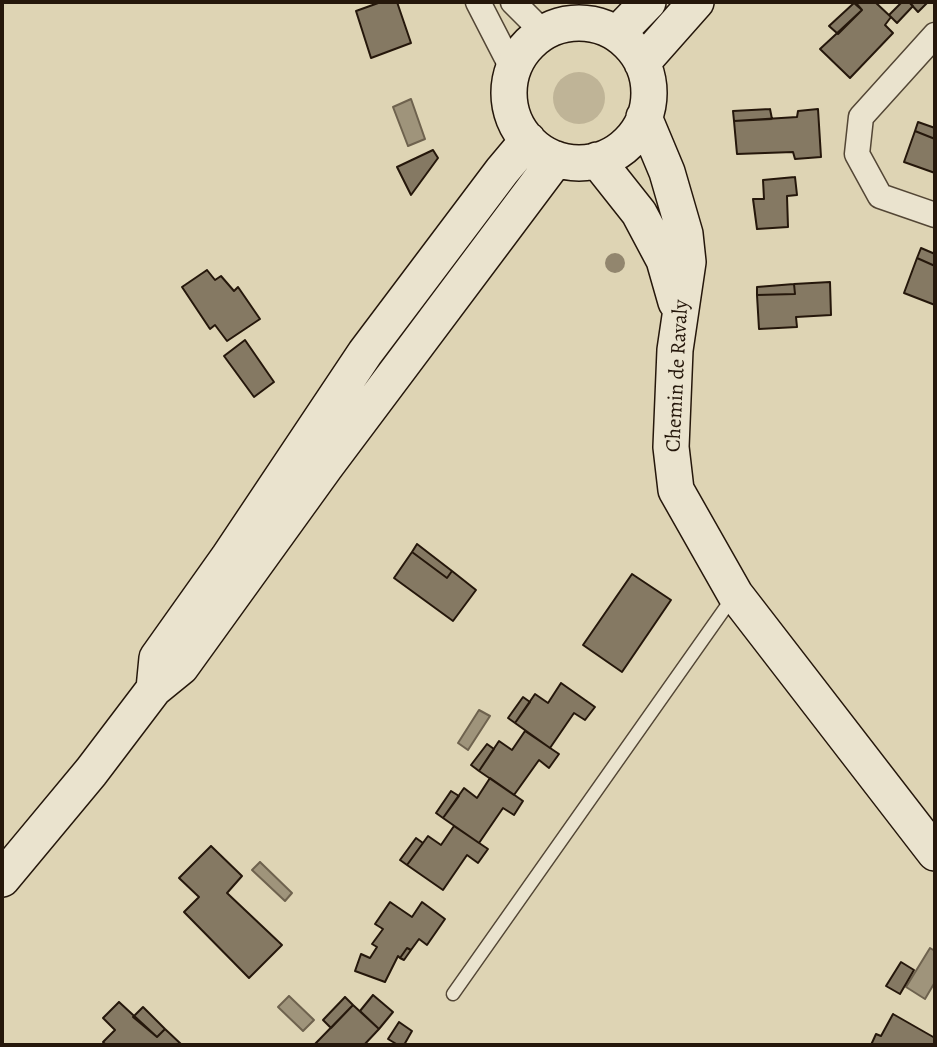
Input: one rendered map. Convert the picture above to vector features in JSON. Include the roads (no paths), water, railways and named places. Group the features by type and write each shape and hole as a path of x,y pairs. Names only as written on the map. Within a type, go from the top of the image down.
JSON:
{"main road":[{"path":"617,34 648,2"},
{"path":"642,63 696,2"},
{"path":"589,23 604,27 628,42 642,63 649,90 645,117 637,132 612,154 597,160 570,162 542,150 512,115 509,85 513,71 530,43 543,33 558,26 589,23"},
{"name":"Chemin de Ravaly","path":"645,117 667,172 685,234 688,262 679,313 671,447 676,490 735,594 935,853"},
{"path":"2,879 83,782 154,689 181,667 326,466 542,150"},
{"path":"597,160 639,213 664,260 679,313"}],"street":[{"path":"478,2 513,71"},
{"path":"513,2 543,33"},
{"path":"935,35 861,117 858,154 880,196 935,215"}],"lane":[{"path":"453,994 735,594"}]}
